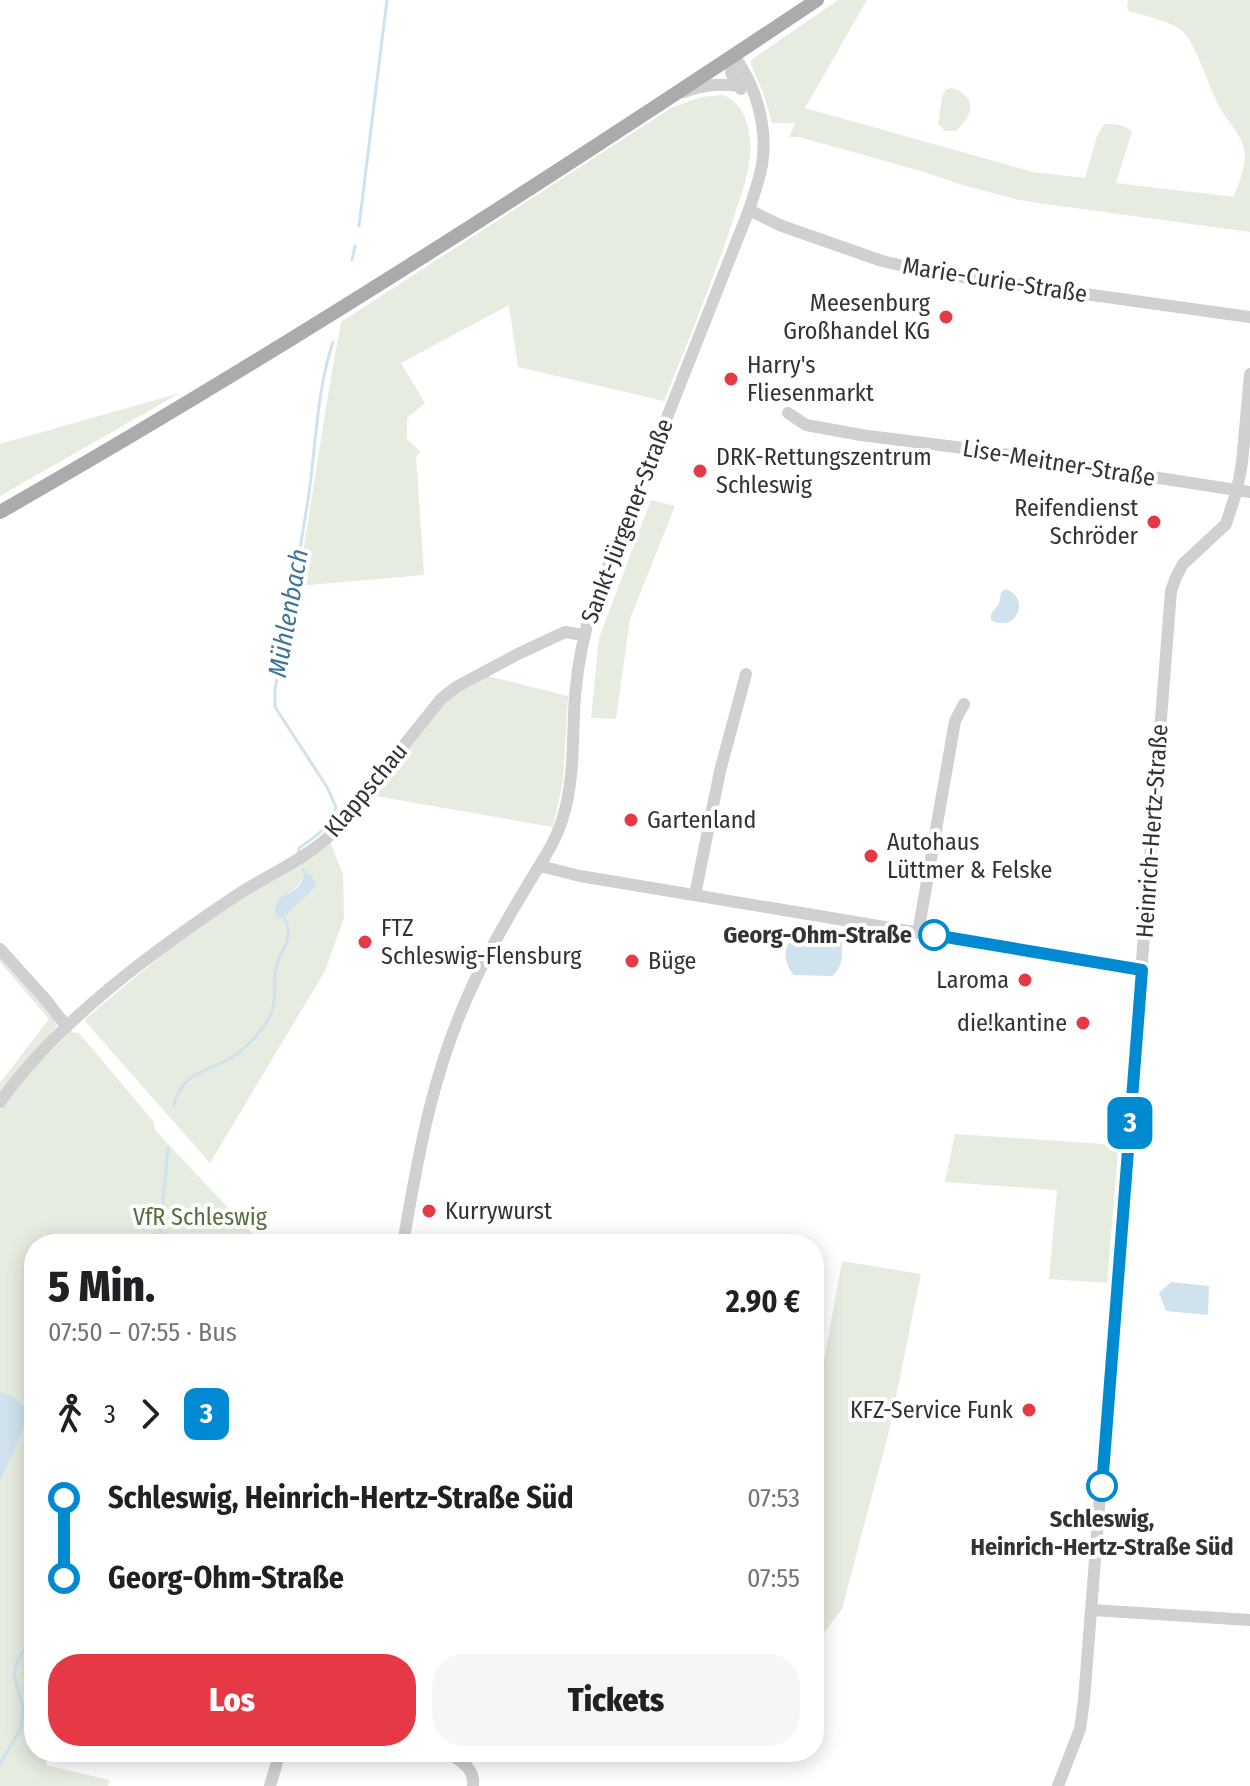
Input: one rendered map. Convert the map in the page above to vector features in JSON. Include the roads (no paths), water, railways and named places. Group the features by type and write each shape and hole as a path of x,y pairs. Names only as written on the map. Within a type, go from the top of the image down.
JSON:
{"main road":[{"path":"0,512 93,459 345,305 817,0"}],"street":[{"path":"734,56 731,73 760,117"},
{"name":"Sankt-Jürgener-Straße","path":"405,1234 423,1132 445,1053 476,978 540,866 563,817 571,771 579,660 594,602 761,173 760,117 747,76 734,56"},
{"path":"666,100 709,84 739,86"},
{"name":"Marie-Curie-Straße","path":"749,210 782,226 845,249 934,273 1250,317"},
{"name":"Heinrich-Hertz-Straße","path":"1058,1786 1080,1729 1092,1610 1171,591 1183,564 1226,524 1244,491 1242,463 1250,374"},
{"name":"Lise-Meitner-Straße","path":"788,413 806,425 861,435 1244,491"},
{"name":"Klappschau","path":"0,1102 14,1083 71,1024 114,986 183,931 326,839 441,699 456,687 565,632 583,635"},
{"path":"695,895 720,771 746,674"},
{"path":"918,933 955,721 964,704"},
{"path":"540,866 580,876 1142,970"},
{"path":"0,949 71,1024"},
{"path":"1092,1610 1250,1620"},
{"path":"270,1786 277,1762"},
{"path":"461,1762 470,1768 474,1776 473,1786"}],"water":[{"path":"1005,589 1018,600 1018,613 1014,619 1000,623 991,620 991,614"},
{"path":"305,874 310,874 317,885 284,917 278,918 275,914 277,903 298,887"},
{"path":"809,932 821,932 841,941 841,960 832,976 794,975 789,968 785,955 787,946"},
{"path":"1171,1282 1209,1286 1208,1315 1166,1311 1159,1293"},
{"path":"0,1392 23,1406 24,1427 0,1482"}],"waterway":[{"name":"Mühlenbach","path":"359,226 387,0"},
{"name":"Mühlenbach","path":"352,260 355,246"},
{"name":"Mühlenbach","path":"298,854 299,848 326,826 336,807 327,787 275,707 275,689 308,500 320,401 333,342"},
{"name":"Mühlenbach","path":"303,870 305,874"},
{"name":"Mühlenbach","path":"174,1105 181,1087 187,1081 240,1052 260,1032 269,1017 274,1000 276,968 288,939 284,917"},
{"name":"Mühlenbach","path":"160,1234 168,1148"},
{"name":"Mühlenbach","path":"0,1764 21,1728 23,1708 14,1675 17,1661 24,1650"}],"place":[{"name":"Meesenburg Großhandel KG","path":"946,317"},
{"name":"Harry's Fliesenmarkt","path":"731,379"},
{"name":"DRK-Rettungszentrum Schleswig","path":"700,471"},
{"name":"Reifendienst Schröder","path":"1154,522"},
{"name":"Gartenland","path":"631,820"},
{"name":"Autohaus Lüttmer & Felske","path":"871,856"},
{"name":"Georg-Ohm-Straße","path":"934,935"},
{"name":"FTZ Schleswig-Flensburg","path":"365,942"},
{"name":"Büge","path":"632,961"},
{"name":"Laroma","path":"1025,980"},
{"name":"die!kantine","path":"1083,1023"},
{"name":"Kurrywurst","path":"429,1211"},
{"name":"KFZ-Service Funk","path":"1029,1410"},
{"name":"Schleswig, Heinrich-Hertz-Straße Süd","path":"1102,1486"}],"park label":[{"name":"VfR Schleswig","path":"200,1217"}]}
